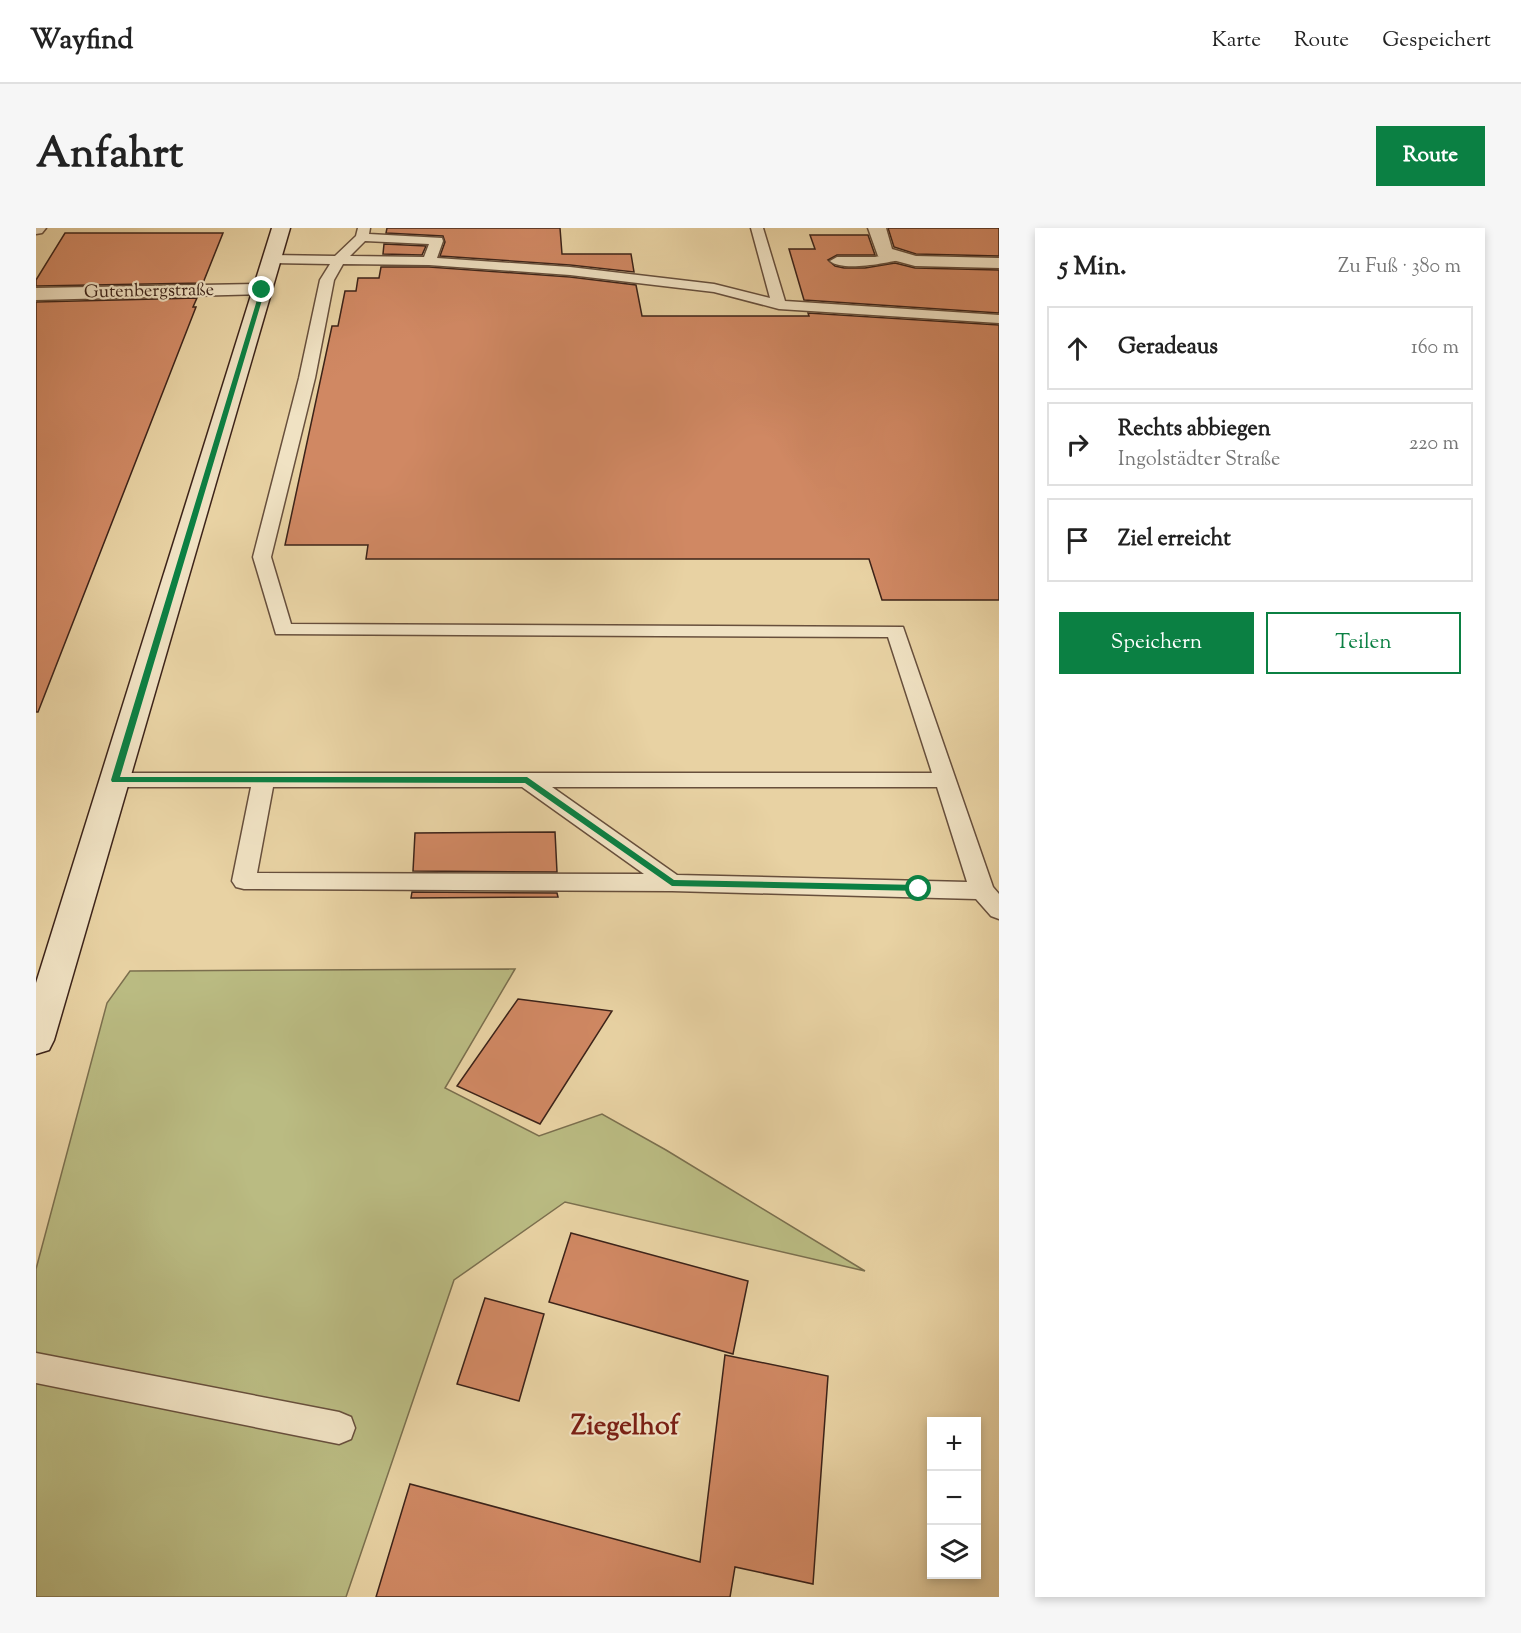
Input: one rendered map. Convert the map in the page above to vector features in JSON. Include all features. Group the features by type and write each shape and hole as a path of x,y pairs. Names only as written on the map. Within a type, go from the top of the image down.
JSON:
{"street":[{"path":"36,1040 281,228"},
{"path":"877,228 885,252 915,261 999,263"},
{"name":"Gutenbergstraße","path":"36,294 262,290"}],"lane":[{"path":"757,228 778,305"},
{"path":"429,261 437,241 363,233 339,259 327,280 307,378 262,557 284,630 896,631 982,891 999,910"},
{"path":"837,261 875,261 898,256"},
{"path":"272,259 429,261 570,271 714,288 778,305 999,319"},
{"path":"115,780 946,780"},
{"path":"263,780 244,881 672,883 982,891"},
{"path":"527,780 672,883"},
{"path":"36,1368 339,1428"}],"green space":[{"path":"515,969 445,1088 539,1136 602,1114 666,1150 865,1271 565,1202 454,1280 346,1597 36,1597 36,1269 107,1003 130,971"}],"building":[{"path":"387,228 560,228 562,254 631,254 634,272 440,256 445,242 443,236 386,233"},
{"path":"888,228 999,228 999,256 916,254 894,247"},
{"path":"65,233 223,233 203,283 36,286 36,280"},
{"path":"810,235 868,235 875,255 837,255 828,260 835,266 844,268 865,268 895,263 915,268 999,270 999,313 804,300 789,249 815,249"},
{"path":"384,244 426,246 422,255 383,254"},
{"path":"381,267 429,267 570,277 636,285 642,316 809,316 808,313 999,325 999,600 882,600 869,559 366,559 368,545 285,545 332,326 338,326 345,291 356,291 358,278 379,278"},
{"path":"197,298 193,307 196,307 38,712 36,712 36,302"},
{"path":"555,832 557,872 413,871 415,833"},
{"path":"412,892 557,893 558,897 411,898"},
{"path":"518,999 612,1011 540,1124 457,1086"},
{"path":"571,1233 748,1281 733,1354 549,1302"},
{"path":"485,1298 544,1314 519,1401 457,1384"},
{"path":"725,1355 828,1376 813,1584 735,1567 730,1597 376,1597 410,1484 700,1562"}],"district":[{"name":"Ziegelhof","path":"625,1427"}],"route":[{"path":"262,290 115,780 527,780 672,883 919,889"}]}
